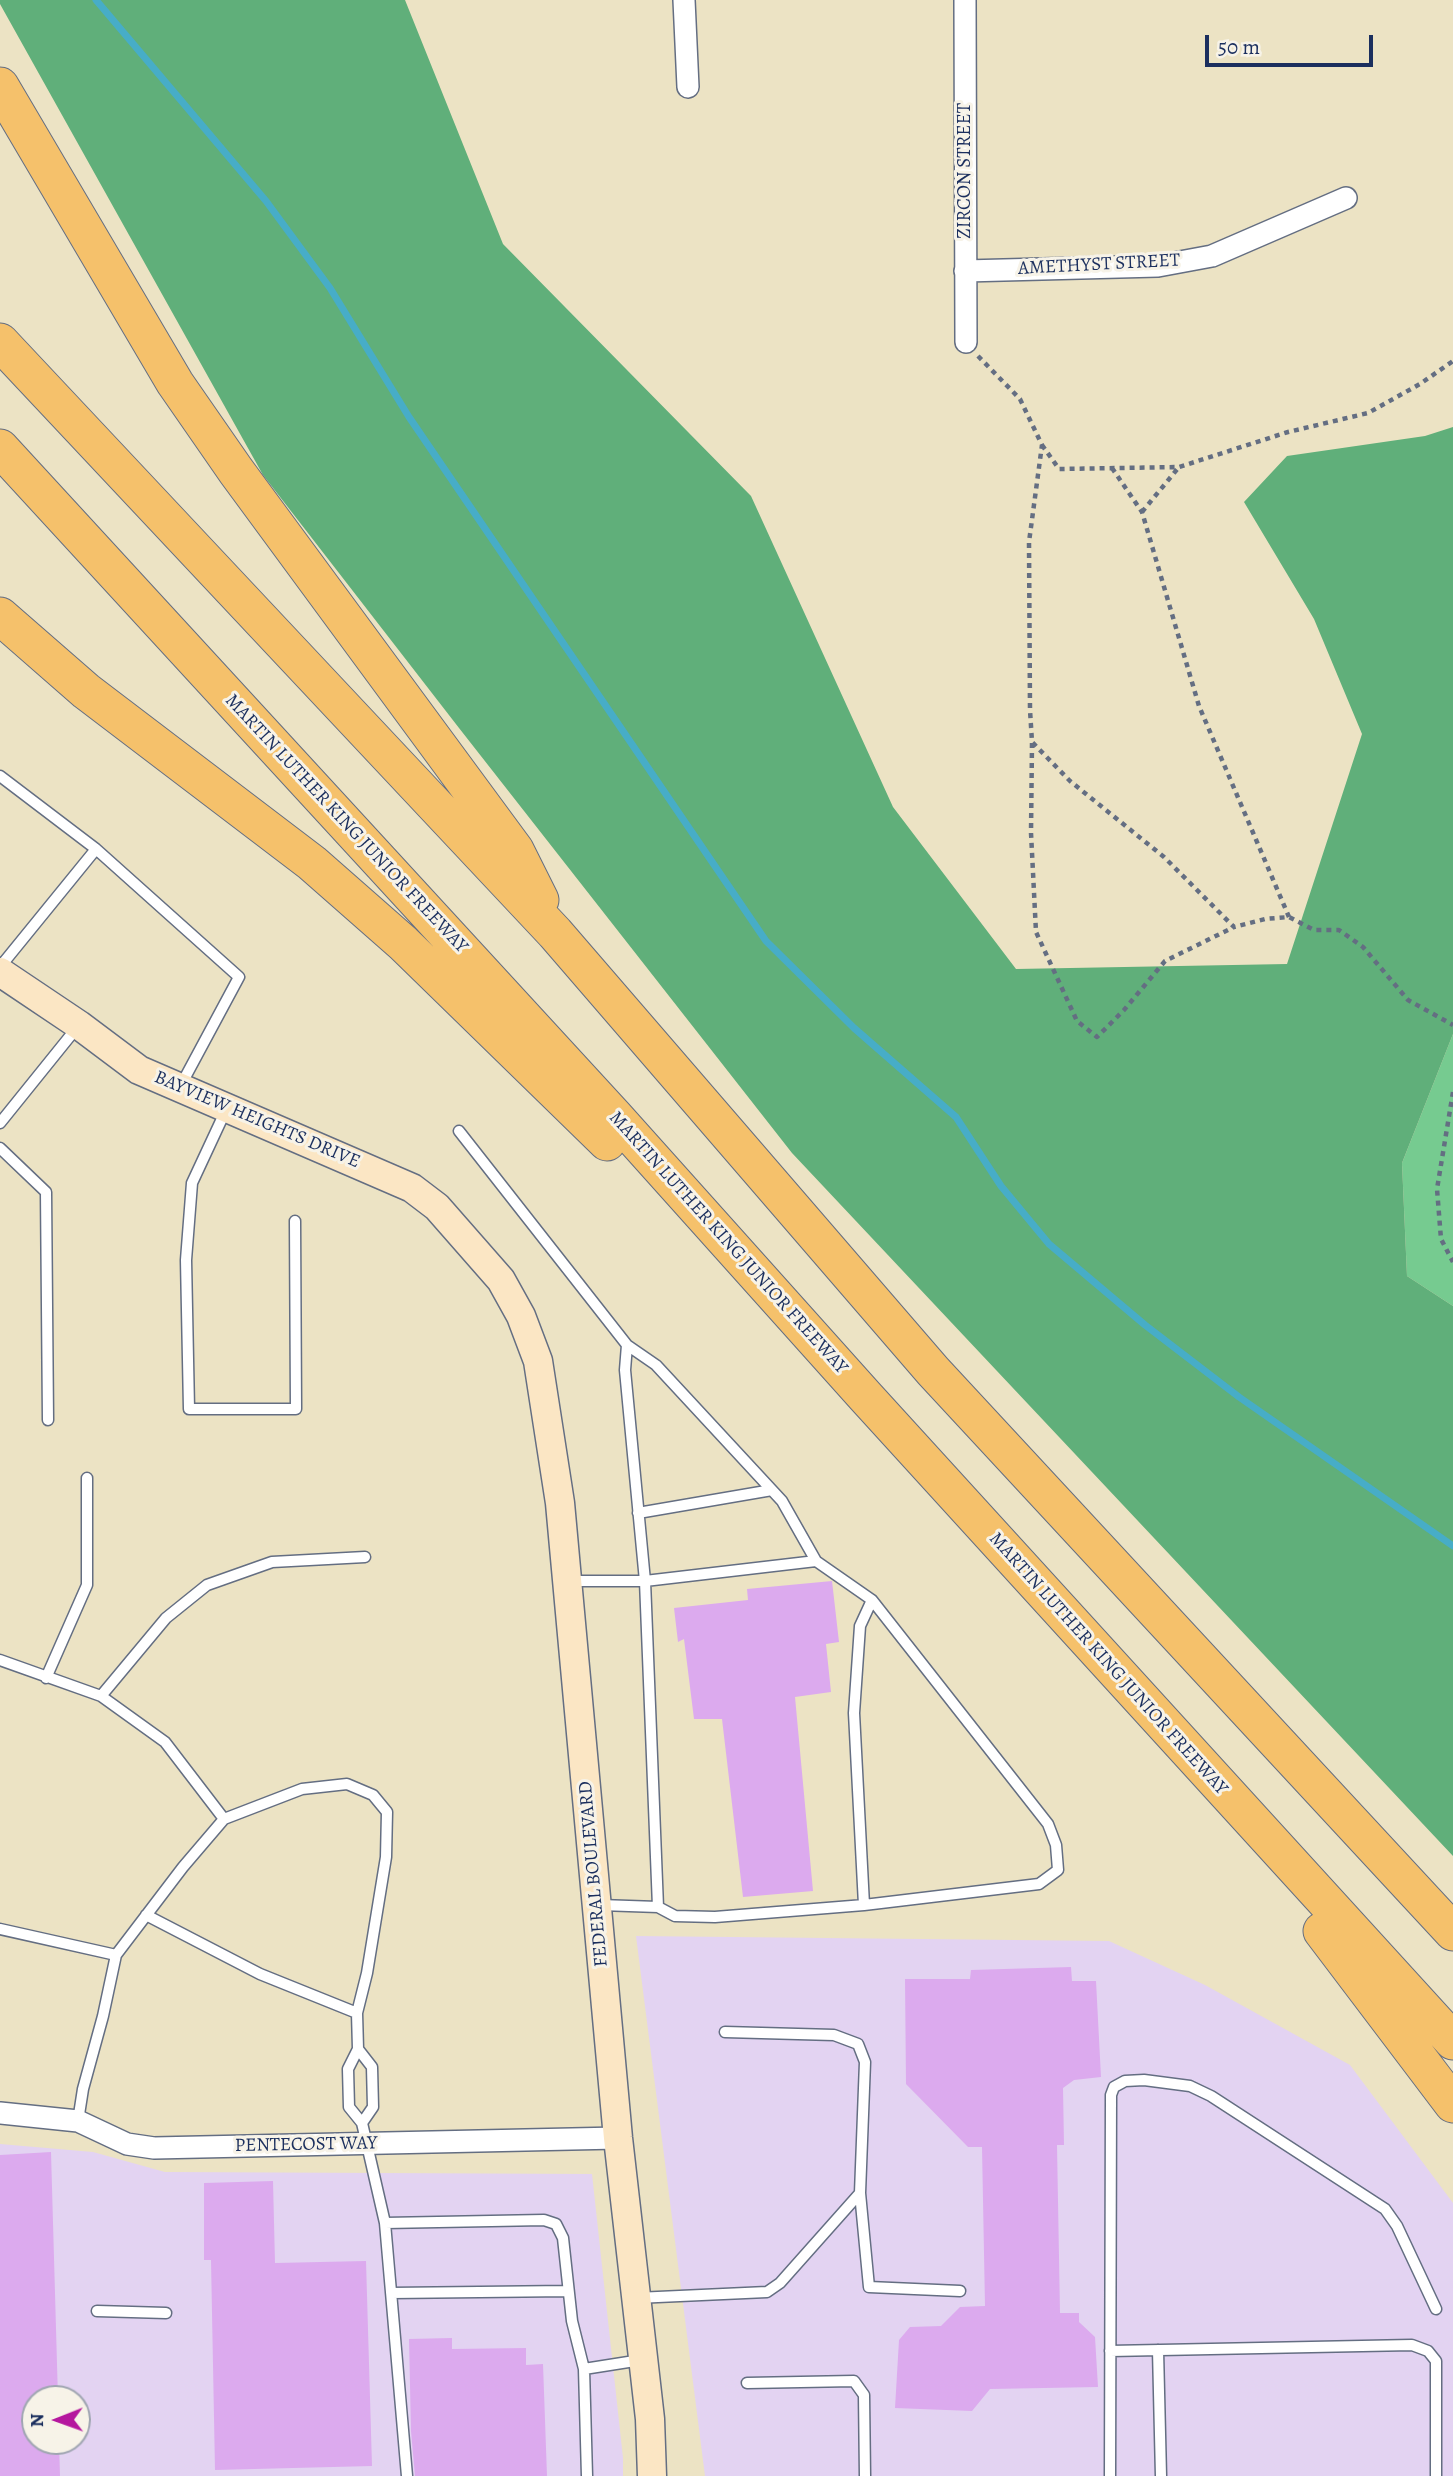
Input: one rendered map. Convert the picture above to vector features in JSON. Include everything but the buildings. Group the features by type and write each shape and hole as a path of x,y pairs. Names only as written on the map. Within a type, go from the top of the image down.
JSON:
{"highway":[{"path":"0,86 175,383 236,471 515,850 555,933"},
{"path":"0,342 555,933 933,1371 1453,1932"},
{"name":"MARTIN LUTHER KING JUNIOR FREEWAY","path":"0,448 615,1117 864,1396 1453,2041"},
{"path":"0,616 86,691 312,863 403,943 864,1396"},
{"path":"1161,1722 1453,2104"}],"main road":[{"name":"BAYVIEW HEIGHTS DRIVE","path":"0,970 139,1070 412,1188 437,1206 501,1280"},
{"name":"FEDERAL BOULEVARD","path":"501,1280 521,1316 538,1361 560,1503 618,2138 650,2419 652,2476"}],"street":[{"path":"684,0 688,87"},
{"name":"ZIRCON STREET","path":"965,0 966,342"},
{"name":"AMETHYST STREET","path":"965,271 1158,266 1212,256 1346,198"},
{"name":"PENTECOST WAY","path":"0,2113 78,2120 127,2144 154,2148 364,2133 618,2138"}],"lane":[{"path":"0,776 96,849 239,977 180,1087"},
{"path":"0,970 96,849"},
{"path":"0,1123 79,1025"},
{"path":"227,1108 192,1183 186,1260 188,1409 296,1409 295,1221"},
{"path":"458,1131 627,1345 656,1365 782,1501 816,1561 872,1600 1048,1824 1056,1845 1058,1870 1039,1884 864,1905 715,1917 675,1916 658,1907 597,1905"},
{"path":"0,1147 46,1192 48,1420"},
{"path":"627,1345 625,1370 645,1581 658,1907"},
{"path":"46,1678 87,1585 87,1478"},
{"path":"638,1513 772,1490"},
{"path":"101,1696 166,1618 207,1585 272,1562 365,1557"},
{"path":"567,1581 645,1581 816,1561"},
{"path":"864,1905 854,1713 860,1626 872,1600"},
{"path":"0,1660 101,1696 165,1742 224,1819"},
{"path":"78,2120 116,1955 183,1867 224,1819 302,1789 347,1784 373,1795 387,1812 386,1857 367,1973 357,2013 358,2049 348,2069 349,2107 364,2133 385,2222 407,2476"},
{"path":"146,1916 260,1974 357,2013"},
{"path":"0,1928 116,1955"},
{"path":"725,2032 834,2035 858,2043 865,2062 860,2193 869,2287 960,2291"},
{"path":"358,2049 372,2067 373,2107 364,2133"},
{"path":"1110,2476 1111,2095 1115,2087 1125,2081 1144,2080 1189,2086 1211,2096 1385,2210 1397,2226 1436,2309"},
{"path":"636,2298 767,2292 780,2283 860,2193"},
{"path":"385,2222 544,2220 556,2224 563,2238 572,2321 584,2369 587,2476"},
{"path":"391,2293 568,2291"},
{"path":"97,2311 166,2313"},
{"path":"1111,2351 1412,2345 1428,2351 1436,2361 1436,2476"},
{"path":"1158,2350 1161,2476"},
{"path":"584,2369 643,2359"},
{"path":"747,2383 854,2381 864,2395 866,2476"}],"path":[{"path":"966,342 1020,399 1042,445 1059,469 1179,467 1288,432 1368,412 1420,384 1453,361"},
{"path":"1042,445 1028,542 1031,832 1036,932 1077,1021 1097,1037 1124,1010 1165,961 1234,927 1265,919 1289,917 1314,930 1339,930 1363,947 1408,1000 1453,1025"},
{"path":"1142,512 1179,467"},
{"path":"1112,468 1142,512 1199,706 1289,917"},
{"path":"1032,742 1070,781 1164,857 1234,927"},
{"path":"1453,1092 1437,1189 1441,1239 1453,1262"}],"shaded area":[{"path":"636,1936 1109,1941 1205,1985 1350,2065 1453,2203 1453,2476 705,2476"},
{"path":"0,2144 93,2152 165,2172 592,2174 623,2476 0,2476"}],"green space":[{"path":"0,0 405,0 503,244 751,496 893,807 1016,969 1287,964 1362,734 1314,619 1244,502 1287,456 1425,436 1453,427 1453,1034 1402,1163 1407,1276 1453,1306 1453,1856 792,1153 459,728 263,475"},
{"path":"1453,1034 1453,1306 1407,1276 1402,1163"}],"waterway":[{"path":"96,0 266,201 330,288 409,417 766,941 854,1028 956,1117 1001,1186 1049,1244 1145,1325 1239,1397 1453,1546"}]}
